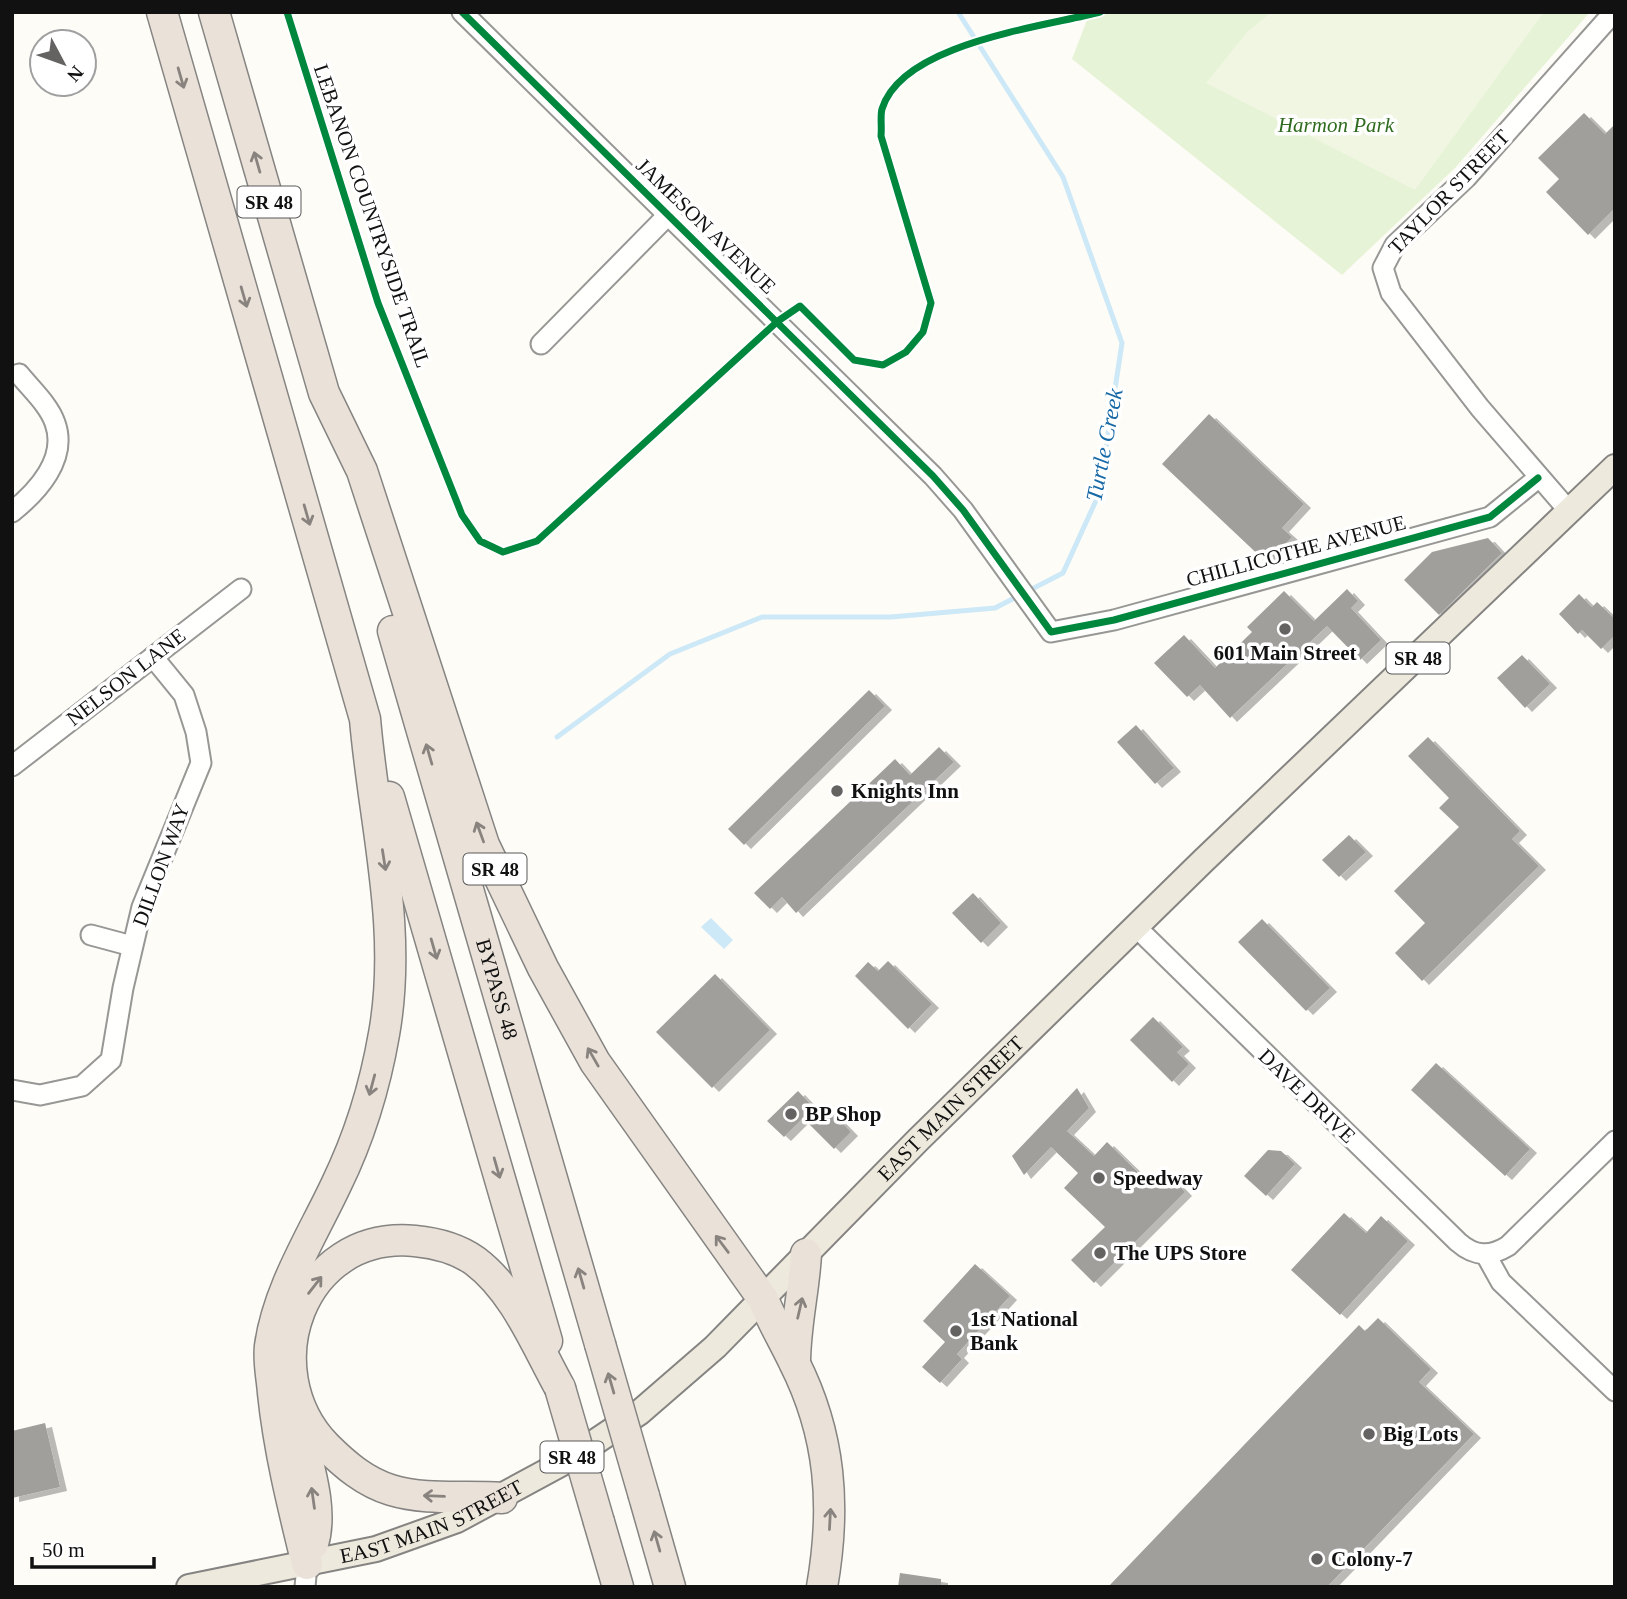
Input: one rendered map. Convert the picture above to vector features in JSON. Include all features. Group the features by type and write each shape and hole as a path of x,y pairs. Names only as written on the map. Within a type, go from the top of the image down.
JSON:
{"highway":[{"name":"SR 48","path":"162,12 365,719 391,922 390,983 374,1082 348,1158 287,1286 269,1349 277,1428 306,1575"},
{"name":"SR 48","path":"214,12 324,393 362,471 471,809 506,894 595,1062 763,1299"},
{"name":"BYPASS 48","path":"324,393 670,1587"},
{"path":"365,719 618,1587"},
{"path":"306,1575 317,1530 289,1364 292,1335 301,1307 314,1285 342,1260 371,1245 399,1240 429,1242 453,1249 476,1262 507,1293 561,1388"},
{"path":"795,1363 795,1329 803,1295 807,1254"},
{"path":"763,1299 776,1332 795,1363 817,1423 831,1483 829,1537 822,1587"},
{"path":"293,1388 303,1418 314,1433 342,1463 359,1475 391,1490 415,1495 502,1498"}],"main road":[{"name":"EAST MAIN STREET","path":"189,1587 306,1575 457,1520 568,1460 640,1412 679,1381 918,1140 1136,927 1615,467"}],"street":[{"name":"JAMESON AVENUE","path":"462,12 933,476 963,510 1051,632"},
{"name":"TAYLOR STREET","path":"1569,511 1538,478 1391,293 1382,268 1395,245 1466,178 1614,12"},
{"path":"541,344 669,214"},
{"path":"12,512 37,492 57,455 56,424 19,374"},
{"name":"CHILLICOTHE AVENUE","path":"1051,632 1114,620 1490,517 1538,478"},
{"name":"NELSON LANE","path":"12,766 241,589"},
{"name":"DILLON WAY","path":"12,1090 40,1096 82,1086 111,1060 142,907 201,763 196,732 184,695 153,657"},
{"name":"DAVE DRIVE","path":"1136,927 1458,1242 1474,1252 1486,1255"},
{"path":"91,935 132,946"},
{"path":"1615,1141 1508,1246 1486,1255 1501,1282 1615,1391"}],"green space":[{"name":"Harmon Park","path":"1090,12 1590,12 1456,167 1342,275 1072,59"},
{"path":"1272,12 1544,12 1415,190 1206,83 1249,30"}],"water":[{"path":"711,918 733,940 724,949 701,927"}],"building":[{"path":"1584,113 1605,134 1615,124 1615,208 1588,235 1546,192 1559,179 1538,158"},
{"path":"1209,414 1304,504 1282,528 1292,537 1267,563 1162,464"},
{"path":"1488,538 1502,553 1439,615 1404,580 1432,552"},
{"path":"1347,589 1358,601 1351,608 1381,640 1360,660 1327,626 1230,718 1200,685 1187,697 1154,663 1184,635 1215,668 1252,632 1247,627 1284,591 1314,621"},
{"path":"1579,594 1592,607 1597,602 1615,619 1615,635 1601,649 1582,630 1578,634 1559,614"},
{"path":"1522,655 1550,684 1525,708 1497,678"},
{"path":"869,690 885,706 744,845 728,829"},
{"path":"1136,725 1174,768 1155,784 1117,742"},
{"path":"1428,737 1520,831 1512,839 1539,866 1422,981 1395,953 1425,923 1394,891 1459,827 1439,808 1449,798 1408,756"},
{"path":"939,747 954,762 796,913 782,897 770,909 754,893 895,759 910,775"},
{"path":"1349,835 1366,852 1339,877 1322,860"},
{"path":"973,893 1001,923 981,943 952,913"},
{"path":"1262,919 1330,988 1306,1011 1238,942"},
{"path":"888,961 932,1004 908,1029 855,976 868,962 878,971"},
{"path":"715,974 770,1030 712,1088 656,1032"},
{"path":"1153,1017 1183,1047 1177,1052 1189,1064 1172,1082 1130,1040"},
{"path":"1436,1063 1530,1149 1505,1176 1411,1090"},
{"path":"1077,1088 1089,1108 1067,1131 1094,1156 1107,1142 1149,1183 1163,1169 1185,1192 1094,1283 1071,1260 1105,1227 1064,1188 1078,1173 1051,1147 1024,1175 1012,1156"},
{"path":"798,1091 818,1112 825,1105 851,1132 834,1149 803,1118 784,1137 767,1121"},
{"path":"1268,1150 1281,1151 1295,1164 1266,1196 1244,1176"},
{"path":"1344,1213 1366,1233 1381,1216 1408,1241 1340,1315 1291,1270"},
{"name":"1st National Bank","path":"975,1264 1010,1296 957,1354 962,1359 940,1383 922,1367 945,1342 923,1321"},
{"path":"1378,1318 1431,1369 1419,1382 1474,1434 1327,1587 1108,1587 1359,1325 1365,1331"},
{"path":"45,1423 60,1487 12,1498 12,1431"},
{"path":"900,1573 941,1579 941,1587 898,1587"}],"waterway":[{"name":"Turtle Creek","path":"557,737 670,654 762,617 891,617 995,608 1063,573 1099,494 1122,343 1063,177 958,12"}],"cycle path":[{"name":"LEBANON COUNTRYSIDE TRAIL","path":"287,12 378,303 462,515 480,541 503,552 537,541 778,321 800,306 854,360 883,365 906,352 923,332 931,303 881,136 882,109 895,86 916,68 977,41 1100,12"},
{"path":"462,12 933,476 963,510 1051,632 1114,620 1490,517 1538,478"}],"place":[{"name":"601 Main Street","path":"1285,629"},
{"name":"Knights Inn","path":"837,791"},
{"name":"BP Shop","path":"791,1114"},
{"name":"Speedway","path":"1099,1178"},
{"name":"The UPS Store","path":"1100,1253"},
{"name":"1st National Bank","path":"956,1331"},
{"name":"Big Lots","path":"1369,1434"},
{"name":"Colony-7","path":"1317,1559"}]}
